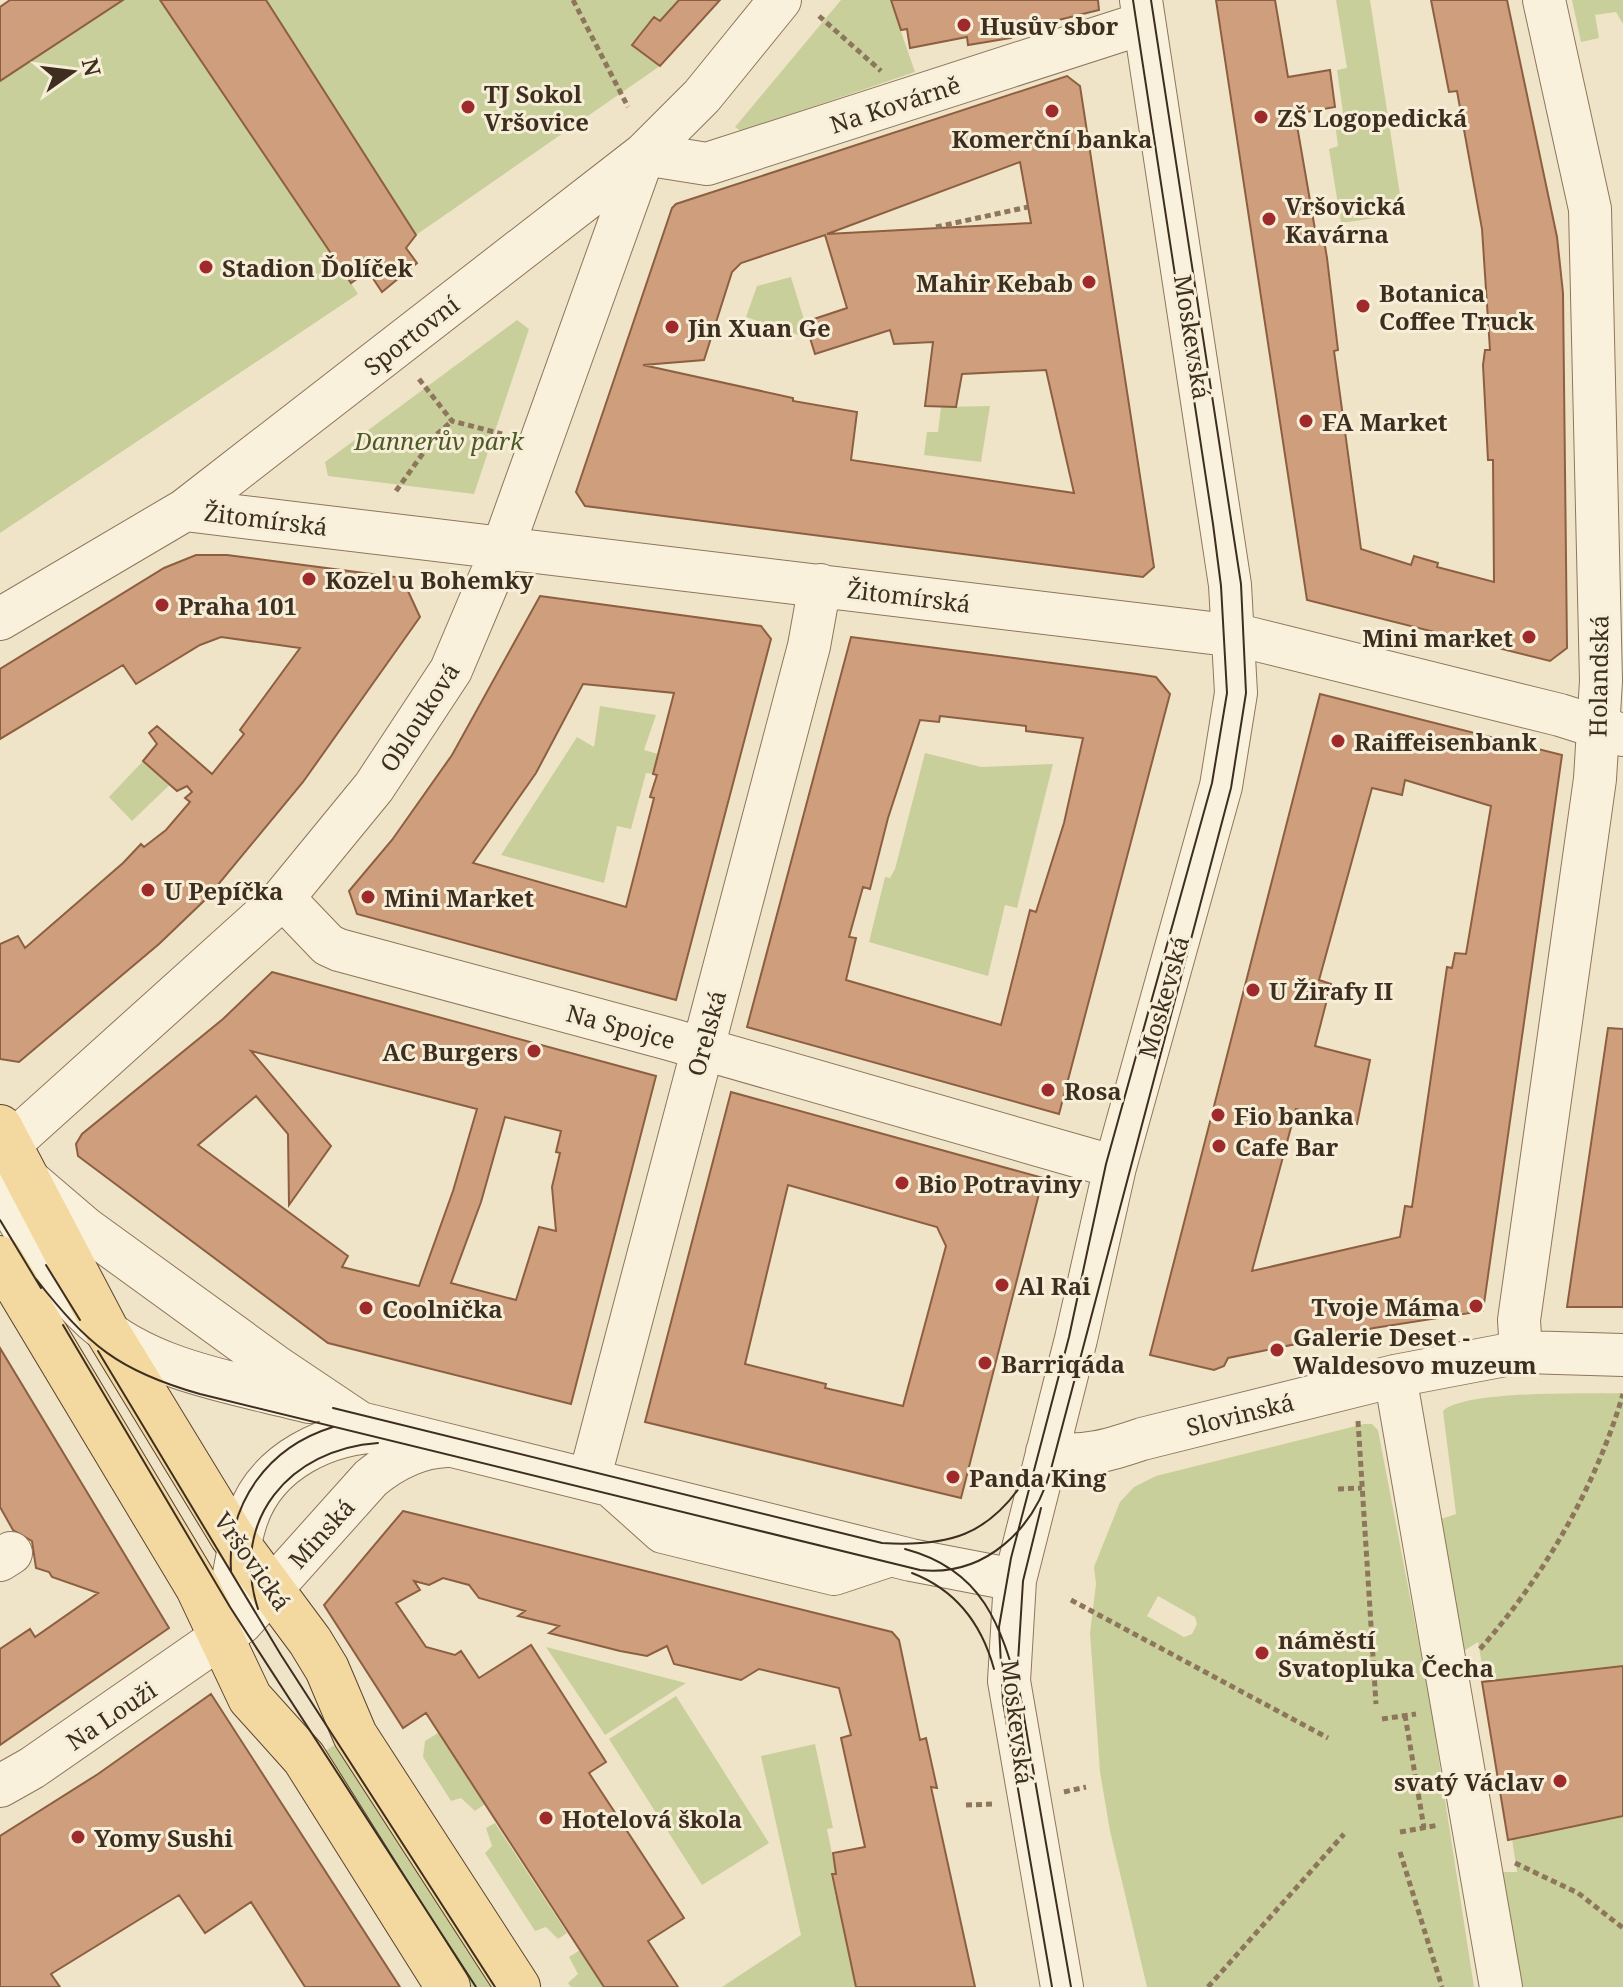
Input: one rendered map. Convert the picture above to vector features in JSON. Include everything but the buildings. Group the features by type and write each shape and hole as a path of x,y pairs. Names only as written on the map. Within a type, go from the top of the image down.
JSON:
{"main road":[{"name":"Vršovická","path":"6,1157 107,1331 241,1548 327,1669 355,1735 518,1987"},
{"path":"0,1258 198,1588 259,1712 304,1758 448,1987"}],"street":[{"name":"Sportovní","path":"0,619 185,510 644,154 702,96 780,0"},
{"name":"Holandská","path":"1521,1352 1519,1320 1595,779 1610,730 1601,672 1607,206 1544,0"},
{"name":"Na Kovárně","path":"644,154 707,164 1143,12"},
{"name":"Moskevská","path":"1062,1987 1009,1681 1015,1580 1115,1167 1221,786 1236,693 1235,637 1143,12"},
{"name":"Oblouková","path":"6,1157 283,898 374,787 451,670 503,547 644,154"},
{"name":"Žitomírská","path":"185,510 1235,637 1291,647 1610,730"},
{"name":"Orelská","path":"601,1483 702,1048 809,646 820,585"},
{"name":"Na Spojce","path":"283,898 328,945 339,950 702,1048 1115,1167"},
{"name":"Minská","path":"6,1157 85,1228 333,1408 360,1423 601,1483 663,1532 834,1574 891,1555 1015,1580"},
{"path":"107,1331 148,1356 189,1370 333,1408"},
{"name":"Slovinská","path":"1047,1452 1079,1456 1110,1450 1142,1439 1395,1376 1521,1352 1623,1355"},
{"path":"1395,1376 1450,1676 1501,1987"},
{"name":"Minská","path":"221,1640 247,1517 259,1495 296,1456 341,1436 392,1431"},
{"name":"Minská","path":"221,1640 241,1623 371,1478 413,1453 452,1446"},
{"name":"Na Louži","path":"0,1786 221,1640"}],"path":[{"path":"573,0 628,107"},
{"path":"819,16 886,74"},
{"path":"936,227 1028,207"},
{"path":"419,379 452,421 502,434"},
{"path":"396,491 436,435 452,421"},
{"path":"1450,1676 1482,1647 1542,1566 1600,1463 1623,1394"},
{"path":"1358,1417 1376,1704"},
{"path":"1338,1489 1362,1488"},
{"path":"1071,1600 1328,1738"},
{"path":"1405,1715 1424,1828"},
{"path":"966,1805 1005,1803"},
{"path":"1208,1987 1344,1834"},
{"path":"1400,1852 1442,1987"},
{"path":"1478,1857 1523,1864 1578,1893 1623,1928"}],"green space":[{"name":"Stadion Ďolíček","path":"11,0 720,0 660,66 416,235 406,248 417,263 382,292 368,271 351,283 358,294 0,533 0,7"},
{"path":"841,0 890,0 915,72 741,131 735,127"},
{"path":"1336,0 1370,0 1403,214 1341,223 1329,149 1338,146 1334,115 1343,113 1337,70 1347,68"},
{"path":"1572,0 1623,0 1623,24 1616,12 1595,15 1599,38 1581,42"},
{"path":"791,277 810,339 746,317 757,286"},
{"name":"Dannerův park","path":"517,320 529,329 474,494 328,476 325,462"},
{"path":"990,406 981,462 924,455 927,432 938,432 941,407"},
{"path":"600,706 656,715 644,750 658,754 653,774 646,773 631,829 617,826 604,883 501,855 577,737 594,747"},
{"path":"925,753 981,767 1053,764 1017,908 1005,905 988,976 869,942 885,877 890,878 895,869"},
{"path":"143,761 163,778 182,773 132,821 109,797"},
{"path":"1623,1393 1623,1666 1485,1682 1478,1642 1465,1650 1458,1647 1435,1521 1456,1514 1443,1411 1455,1404 1500,1396"},
{"path":"1364,1424 1372,1424 1378,1430 1429,1696 1474,1987 1147,1987 1110,1831 1100,1772 1090,1633 1096,1584 1094,1567 1120,1502 1134,1487 1156,1476","holes":["1158,1596 1195,1617 1197,1624 1192,1634 1184,1637 1147,1616"]},
{"path":"546,1647 686,1683 605,1735"},
{"path":"676,1696 769,1843 702,1885 609,1739"},
{"path":"438,1733 485,1804 475,1811 461,1798 451,1801 423,1757 425,1741"},
{"path":"345,1738 505,1987 465,1987 316,1757"},
{"path":"815,1744 833,1828 827,1829 836,1874 831,1875 836,1898 842,1897 848,1950 853,1950 863,1987 722,1987 801,1935 761,1756"},
{"path":"1623,1816 1623,1987 1513,1987 1502,1872 1517,1872 1512,1839"},
{"path":"495,1823 567,1933 558,1939 546,1927 535,1931 485,1853 492,1846 486,1828"},
{"path":"580,1950 604,1987 571,1987 568,1983 578,1974 569,1957"}],"tram line":[{"path":"1052,1987 1003,1702 999,1627 1011,1558 1069,1337 1106,1164 1212,783 1227,693 1221,586 1213,524 1133,0"},
{"path":"36,1279 72,1322 107,1353 147,1376 200,1394 920,1570 966,1566 1004,1545 1020,1529 1033,1511 1051,1469 1231,788 1246,693 1241,584 1151,0"},
{"path":"0,1220 41,1288"},
{"path":"46,1265 80,1320"},
{"path":"63,1325 230,1607 476,1987"},
{"path":"98,1351 281,1655 495,1987"},
{"path":"333,1408 882,1543 927,1543 965,1534 997,1513 1026,1478"},
{"path":"231,1571 236,1523 256,1481 289,1448 333,1427"},
{"path":"258,1609 251,1577 252,1546 260,1519 274,1495 294,1475 318,1459 346,1448 378,1443"},
{"path":"1018,1662 1023,1581 1041,1508"},
{"path":"905,1549 932,1558 971,1586 996,1623 1005,1645 1020,1694 1071,1987"},
{"path":"912,1573 942,1589 965,1611 982,1638 994,1669"}],"place":[{"name":"Husův sbor","path":"964,25"},
{"name":"TJ Sokol Vršovice","path":"468,107"},
{"name":"Komerční banka","path":"1052,111"},
{"name":"ZŠ Logopedická","path":"1261,117"},
{"name":"Vršovická Kavárna","path":"1269,219"},
{"name":"Stadion Ďolíček","path":"206,267"},
{"name":"Mahir Kebab","path":"1089,282"},
{"name":"Botanica Coffee Truck","path":"1363,306"},
{"name":"Jin Xuan Ge","path":"672,327"},
{"name":"FA Market","path":"1306,421"},
{"name":"Kozel u Bohemky","path":"309,579"},
{"name":"Praha 101","path":"162,605"},
{"name":"Mini market","path":"1529,637"},
{"name":"Raiffeisenbank","path":"1338,741"},
{"name":"U Pepíčka","path":"148,890"},
{"name":"Mini Market","path":"368,897"},
{"name":"U Žirafy II","path":"1253,990"},
{"name":"AC Burgers","path":"534,1051"},
{"name":"Rosa","path":"1048,1090"},
{"name":"Fio banka","path":"1218,1115"},
{"name":"Cafe Bar","path":"1219,1146"},
{"name":"Bio Potraviny","path":"902,1183"},
{"name":"Al Rai","path":"1002,1285"},
{"name":"Tvoje Máma","path":"1476,1306"},
{"name":"Coolnička","path":"366,1308"},
{"name":"Galerie Deset - Waldesovo muzeum","path":"1277,1350"},
{"name":"Barriqáda","path":"985,1363"},
{"name":"Panda King","path":"953,1477"},
{"name":"náměstí Svatopluka Čecha","path":"1262,1653"},
{"name":"svatý Václav","path":"1560,1781"},
{"name":"Hotelová škola","path":"546,1818"},
{"name":"Yomy Sushi","path":"78,1837"}]}
